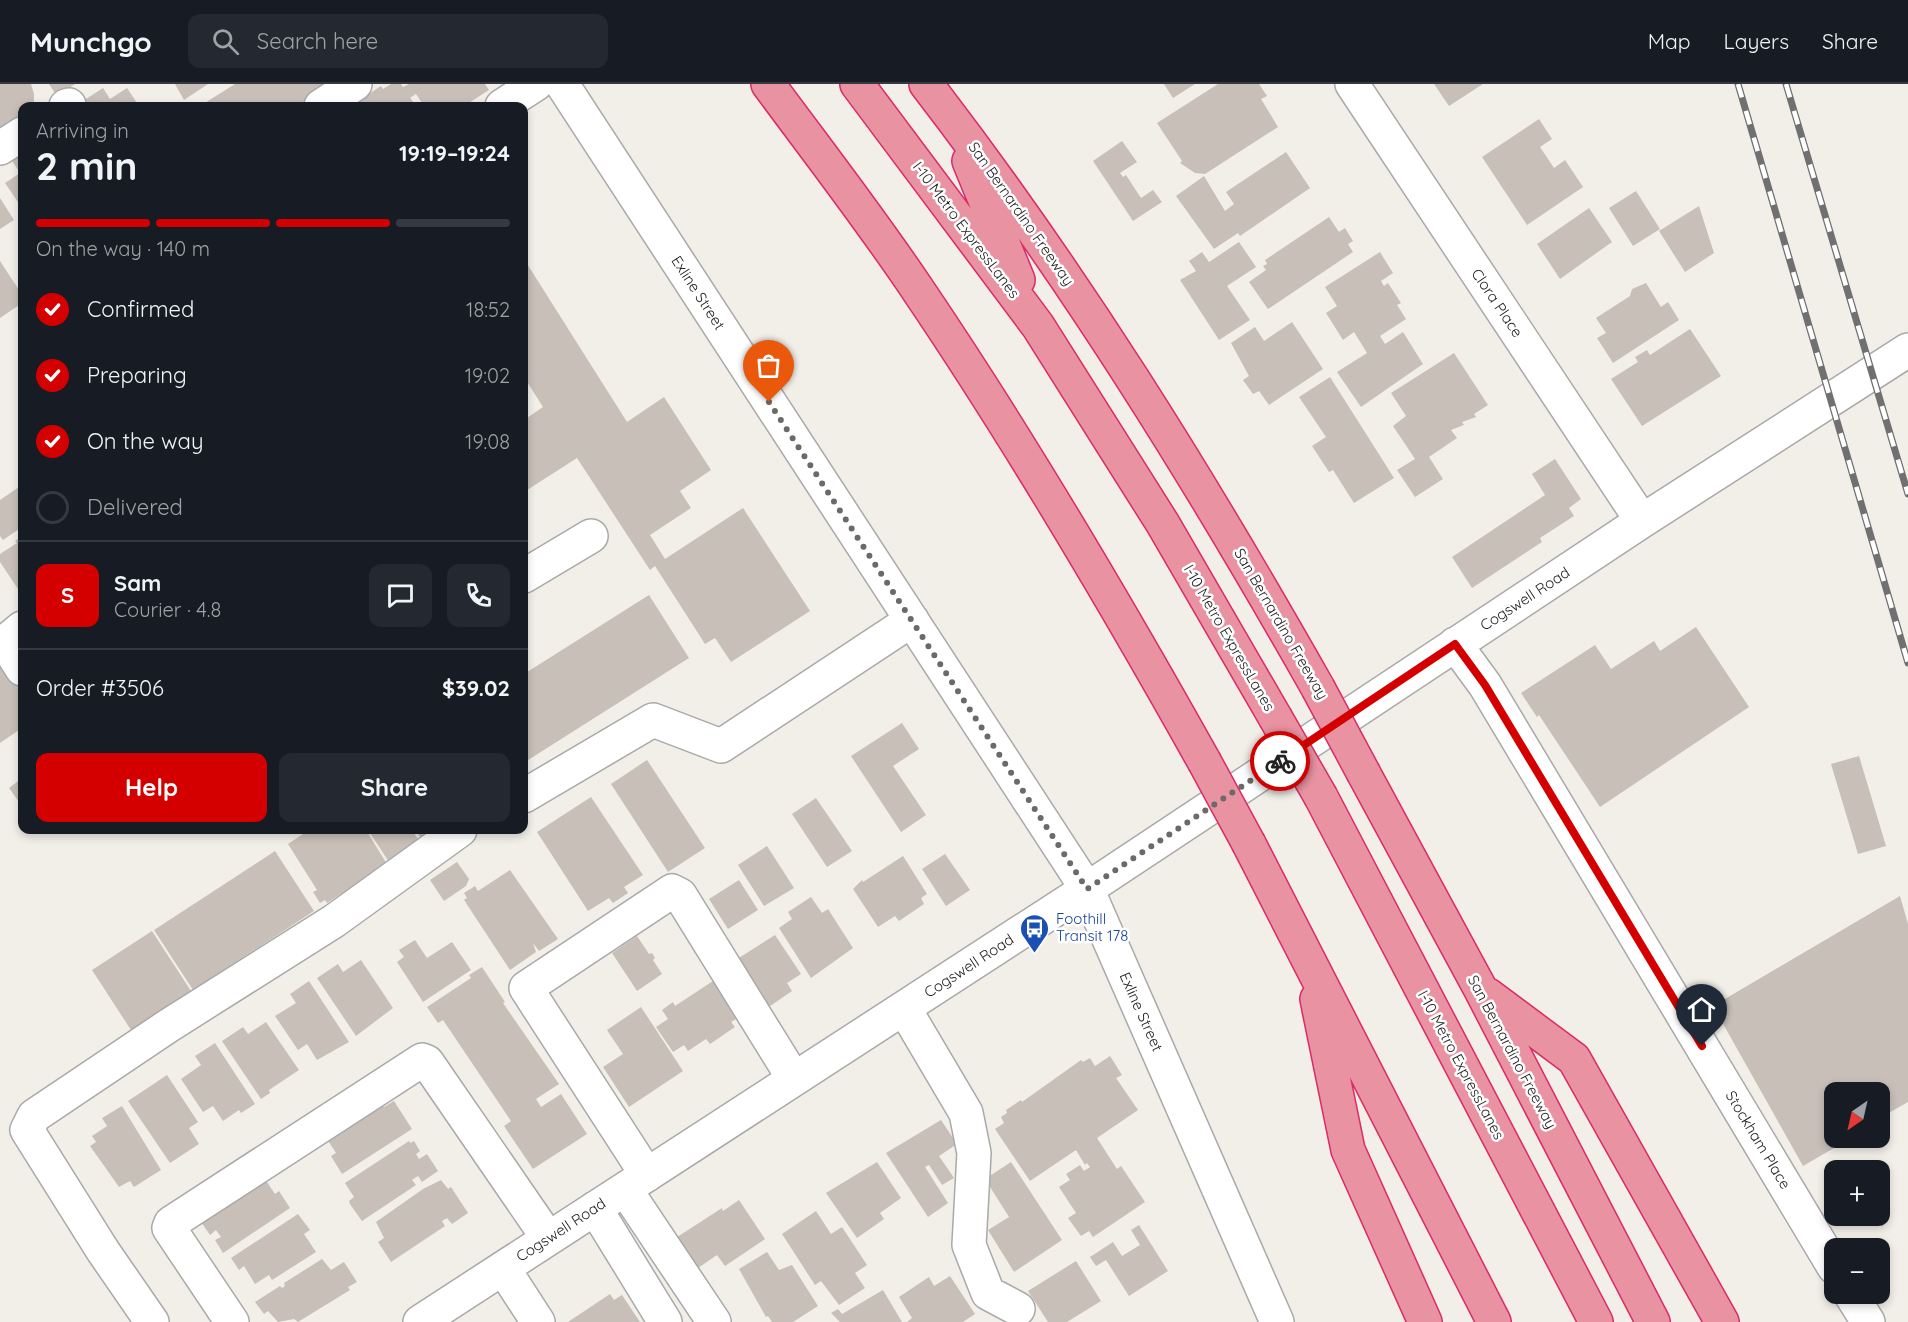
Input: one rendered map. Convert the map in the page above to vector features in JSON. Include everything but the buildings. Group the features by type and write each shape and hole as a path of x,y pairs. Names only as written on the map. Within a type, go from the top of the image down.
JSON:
{"highway":[{"path":"768,84 886,245 967,365 1123,616 1249,844 1494,1322"},
{"name":"I-10 Metro ExpressLanes","path":"857,84 1038,326 1162,524 1321,797 1596,1322"},
{"name":"San Bernardino Freeway","path":"926,84 1024,216 1169,433 1318,688 1481,990 1653,1322"},
{"path":"948,113 1038,326"},
{"path":"1309,960 1348,1150 1425,1322"},
{"path":"1481,990 1574,1059 1722,1322"}],"street":[{"path":"327,102 355,84"},
{"path":"508,102 536,84"},
{"name":"Exline Street","path":"562,84 1087,889 1278,1322"},
{"name":"Clora Place","path":"1352,84 1642,521"},
{"path":"0,148 18,137"},
{"name":"Cogswell Road","path":"420,1322 1087,889 1642,521 1908,350"},
{"path":"528,574 591,536"},
{"path":"528,794 653,720 721,746 912,620"},
{"path":"18,631 5,642 18,663"},
{"name":"Stockham Place","path":"1455,644 1485,685 1824,1250"},
{"path":"152,1322 103,1251 27,1130 34,1116 168,1026 334,921 454,834"},
{"path":"714,1322 526,988 672,891 678,893 794,1079"},
{"path":"904,1008 966,1113 974,1153 969,1245 988,1293 1018,1309"},
{"path":"232,1322 169,1228 171,1223 422,1060 428,1062 548,1238"},
{"path":"595,1208 665,1322"},
{"path":"503,1268 538,1322"},
{"path":"1857,1304 1868,1322"}],"railway":[{"path":"1738,84 1908,663"},
{"path":"1786,84 1908,494"}],"way so far":[{"path":"769,402 1087,889 1280,761"}],"place":[{"name":"Foothill Transit 178","path":"1035,954"}],"route":[{"path":"1280,761 1455,644 1485,685 1702,1046"}]}
